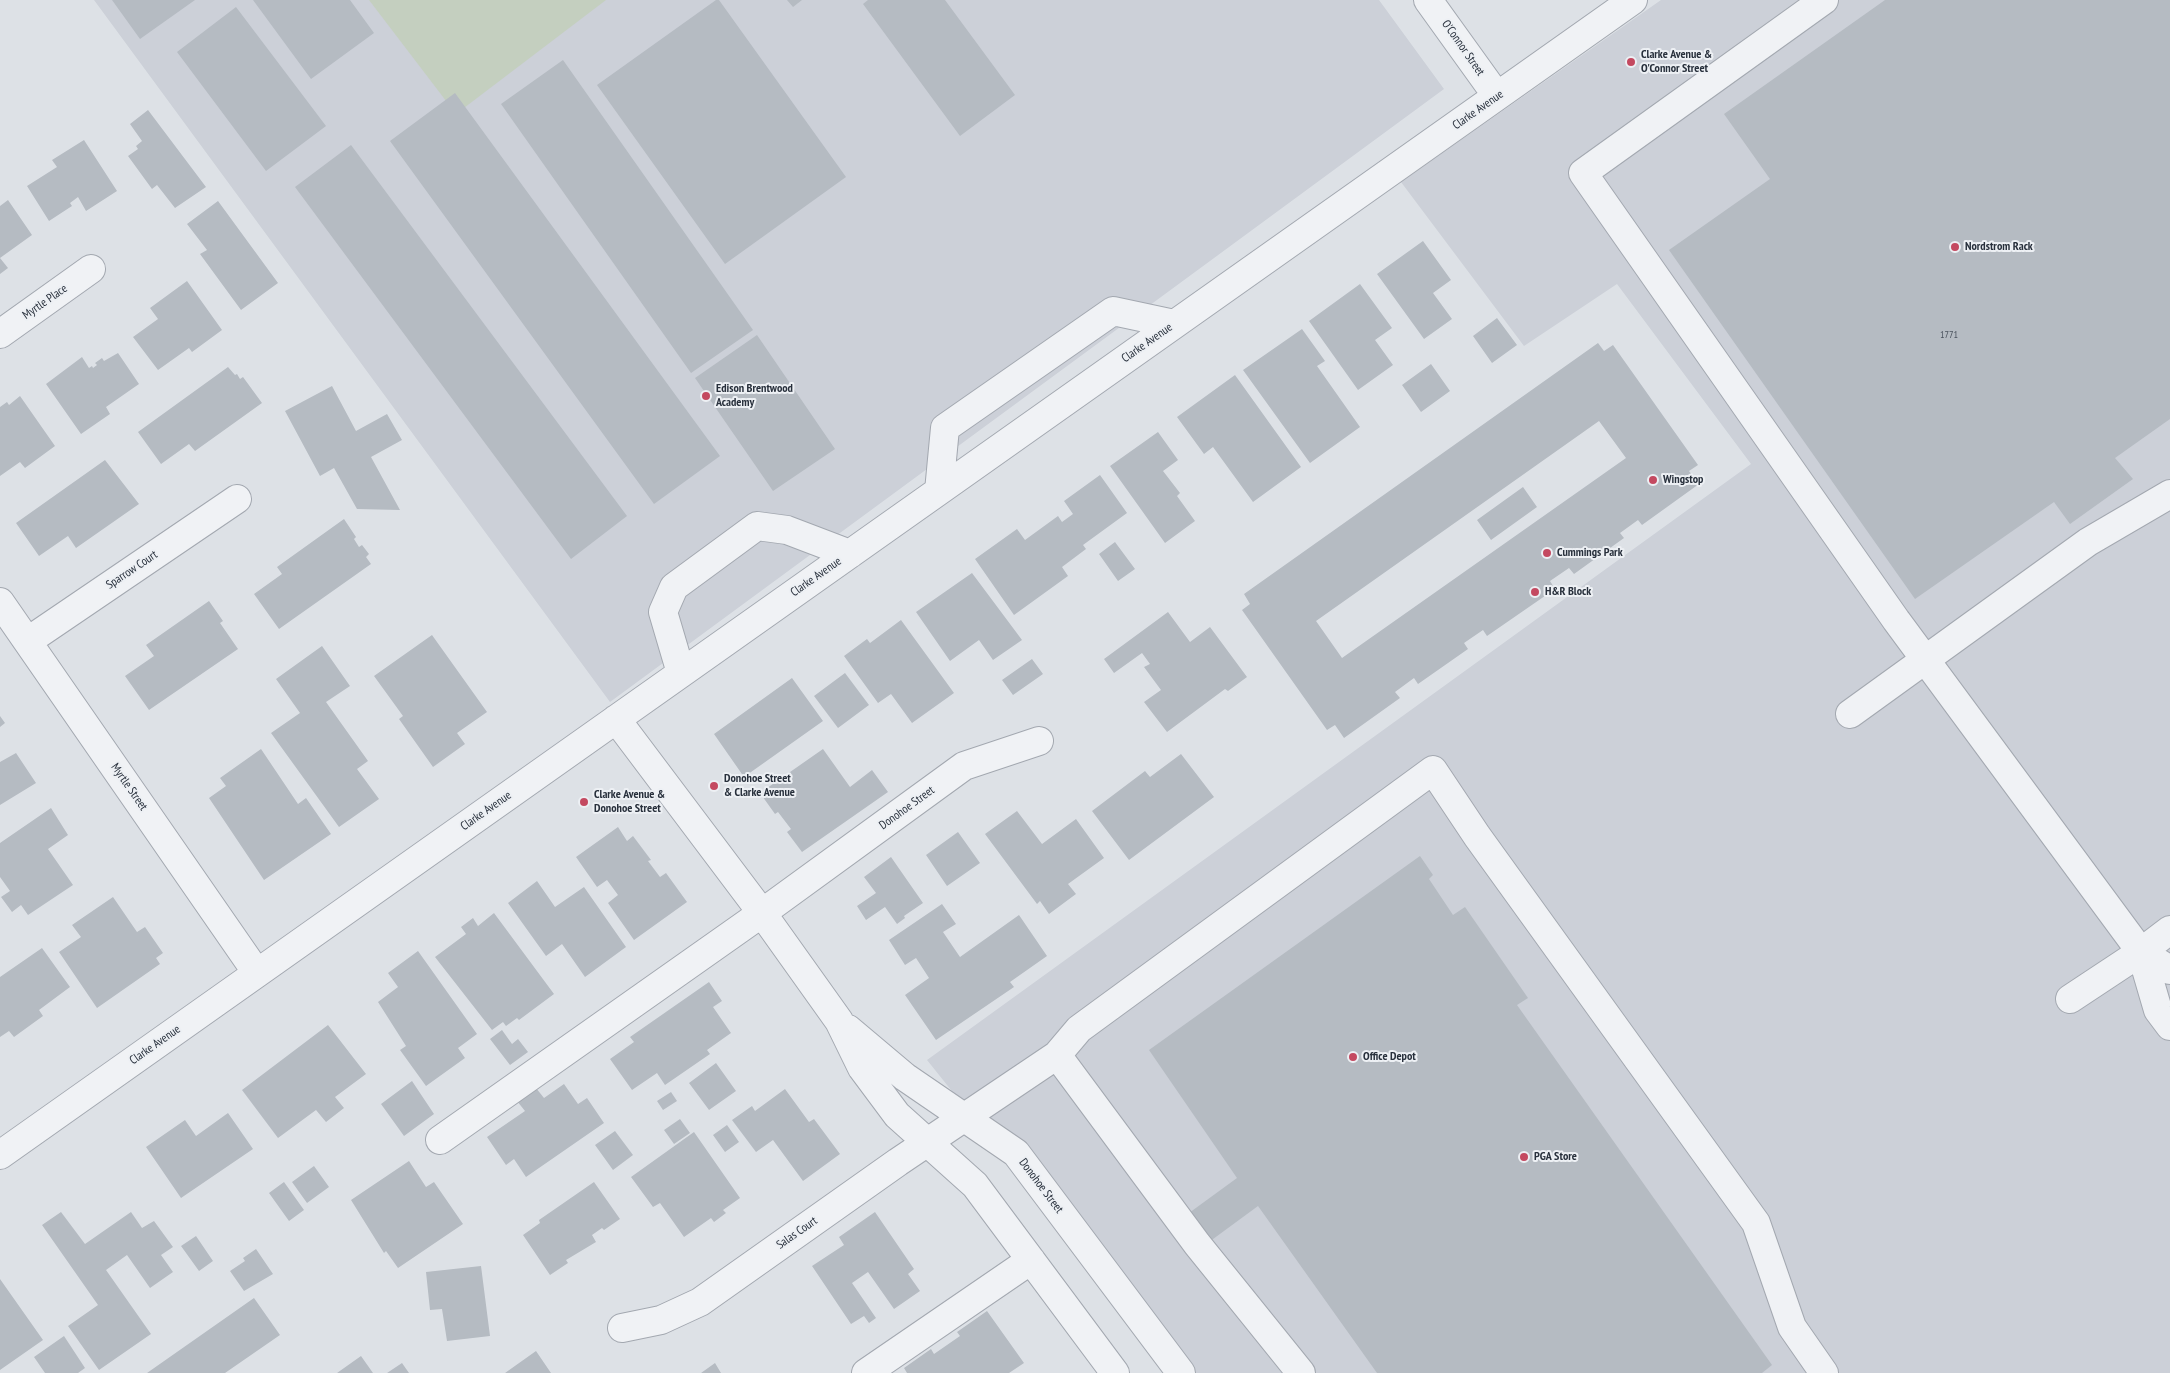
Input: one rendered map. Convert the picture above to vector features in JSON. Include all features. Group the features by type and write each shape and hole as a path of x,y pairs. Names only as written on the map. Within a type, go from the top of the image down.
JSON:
{"street":[{"name":"O'Connor Street","path":"1428,0 1498,96"},
{"name":"Clarke Avenue","path":"0,1155 1633,0"},
{"path":"1824,0 1583,173 1925,660 2141,952 2158,1010 2170,1026"},
{"name":"Myrtle Place","path":"0,334 91,269"},
{"path":"939,491 945,428 1113,311 1174,324"},
{"path":"1850,714 2088,542 2170,494"},
{"name":"Sparrow Court","path":"28,641 236,500"},
{"path":"681,672 664,612 674,587 757,526 787,530 850,554"},
{"name":"Myrtle Street","path":"0,602 257,973"},
{"name":"Donohoe Street","path":"616,719 762,913 838,1021 862,1068 897,1115 975,1184 1115,1373"},
{"name":"Donohoe Street","path":"762,913 964,766 1039,741"},
{"name":"Salas Court","path":"622,1328 661,1320 700,1302 928,1142 1057,1055 1079,1030 1433,770 1477,836 1756,1223 1792,1327 1824,1373"},
{"path":"440,1140 762,913"},
{"path":"2070,998 2141,952 2170,930"},
{"path":"2141,952 2170,970"},
{"name":"Donohoe Street","path":"838,1021 905,1077 1016,1153 1181,1373"},
{"path":"1057,1055 1197,1244 1301,1373"},
{"path":"866,1373 1031,1260"}],"shaded area":[{"name":"Edison Brentwood Academy","path":"94,0 1379,0 1444,89 610,702"},
{"path":"1661,0 2170,0 2170,1373 1178,1373 927,1060 1751,464 1617,284 1524,346 1401,182"}],"green space":[{"path":"369,0 606,0 456,114"}],"building":[{"path":"112,0 195,0 140,39"},
{"path":"253,0 350,0 374,33 311,79"},
{"path":"716,0 719,0 846,177 725,264 597,85"},
{"path":"787,0 802,0 793,7"},
{"path":"868,0 945,0 1015,95 960,136 863,4"},
{"path":"1885,0 2170,0 2170,419 2115,458 2133,479 2070,524 2054,502 1915,599 1669,250 1770,179 1724,114"},
{"path":"236,7 326,126 266,171 177,52"},
{"path":"563,60 753,330 691,373 501,104"},
{"path":"455,93 720,456 654,504 390,141"},
{"path":"148,110 206,187 175,208 157,185 152,189 128,156 138,149 136,146 142,141 130,124"},
{"path":"84,140 117,191 86,211 78,197 70,203 72,206 49,221 27,186 57,167 52,160"},
{"path":"351,145 627,516 571,559 295,187"},
{"path":"8,200 32,235 0,258 0,206"},
{"path":"218,201 278,283 241,310 200,254 207,250 187,224"},
{"path":"1423,241 1451,280 1433,293 1452,319 1424,339 1377,274"},
{"path":"0,258 8,268 0,274"},
{"path":"187,281 222,330 192,352 189,348 158,370 133,337 158,319 150,308"},
{"path":"1360,284 1392,328 1375,340 1393,365 1358,390 1309,321"},
{"path":"1497,318 1517,345 1492,363 1473,336"},
{"path":"1302,329 1325,361 1317,366 1360,427 1310,463 1243,370"},
{"path":"757,335 835,449 773,491 695,378"},
{"name":"Cummings Park","path":"1598,343 1604,351 1613,345 1698,465 1689,471 1699,484 1642,525 1638,520 1620,533 1624,538 1574,574 1569,568 1550,581 1555,589 1487,636 1483,630 1464,643 1468,649 1418,684 1414,678 1395,692 1400,698 1344,738 1335,725 1327,730 1242,610 1250,604 1244,594","holes":["1599,421 1626,458 1342,658 1316,621"]},
{"path":"118,353 139,384 106,407 110,414 81,434 46,384 82,357 89,368 92,366 93,368 97,365 95,363 102,358 104,361"},
{"path":"1431,364 1450,391 1421,412 1402,385"},
{"path":"228,367 240,379 243,377 262,403 195,451 189,444 161,464 138,432"},
{"path":"1235,375 1301,467 1253,502 1213,447 1204,454 1177,417"},
{"path":"332,386 356,431 387,414 402,440 371,457 400,510 357,509 334,468 320,476 285,411"},
{"path":"20,396 55,446 25,468 20,462 0,476 0,407 7,402 9,405"},
{"path":"1158,432 1178,460 1163,471 1180,493 1177,496 1195,521 1165,543 1110,466"},
{"path":"105,460 139,504 76,548 68,536 39,556 16,523"},
{"path":"1100,475 1127,513 1083,545 1086,549 1062,567 1068,576 1014,615 975,559 1017,529 1025,540 1058,516 1062,522 1073,514 1064,501"},
{"path":"1523,487 1537,507 1491,540 1477,520"},
{"path":"344,519 356,537 354,539 359,547 362,545 369,554 366,557 371,564 279,629 254,594 282,574 277,567"},
{"path":"1115,542 1135,569 1118,581 1099,554"},
{"path":"972,573 1022,640 993,660 979,640 950,661 916,612"},
{"path":"209,601 223,621 220,623 238,649 149,710 125,676 154,656 146,645"},
{"path":"1168,612 1190,642 1210,627 1247,677 1228,691 1225,689 1167,732 1144,702 1161,690 1144,667 1150,664 1142,653 1114,673 1104,659"},
{"path":"901,620 954,693 912,723 891,694 878,703 844,656 867,639 870,643"},
{"path":"432,635 487,712 457,733 465,744 433,767 399,719 403,716 374,676"},
{"path":"322,646 350,686 326,702 368,761 357,769 379,799 339,827 271,733 300,713 276,679"},
{"path":"1032,659 1043,674 1013,695 1002,680"},
{"path":"845,673 869,705 838,728 814,696"},
{"path":"792,678 823,721 744,777 714,734"},
{"path":"0,716 5,723 0,727"},
{"path":"261,749 298,804 306,798 331,834 264,880 209,798 226,786 220,778"},
{"path":"823,749 850,787 872,770 888,792 802,852 787,832 791,829 778,812 775,814 760,793"},
{"path":"16,753 36,783 0,805 0,762"},
{"path":"1181,754 1214,797 1129,860 1092,811 1145,771 1150,777"},
{"path":"51,808 68,835 48,849 73,885 28,915 21,905 12,912 1,897 10,891 0,877 0,843"},
{"path":"1017,811 1042,844 1076,819 1104,858 1068,884 1076,894 1049,914 1040,901 1037,904 985,834"},
{"path":"618,827 627,841 633,836 651,860 648,861 660,877 666,873 687,902 634,940 608,903 618,895 607,880 597,887 576,857"},
{"path":"958,832 980,863 947,886 926,855"},
{"path":"1420,856 1433,875 1429,879 1453,915 1465,907 1528,998 1517,1005 1772,1365 1762,1373 1377,1373 1258,1206 1209,1242 1189,1213 1237,1178 1149,1050"},
{"path":"891,857 923,903 904,916 905,918 897,924 885,907 866,920 857,906 876,893 864,877"},
{"path":"537,881 555,907 584,887 626,947 585,977 562,944 546,956 508,903"},
{"path":"113,897 137,932 145,927 163,953 156,958 160,964 97,1008 59,952 81,937 72,925"},
{"path":"942,904 956,924 943,932 960,957 1019,915 1047,956 1010,982 1014,987 936,1040 905,995 929,978 916,958 905,965 889,940"},
{"path":"494,913 554,994 519,1020 517,1018 506,1026 503,1022 492,1030 435,957 466,934 461,927 473,918 478,926"},
{"path":"42,948 70,987 39,1010 43,1016 14,1037 9,1031 0,1037 0,977"},
{"path":"418,951 477,1034 458,1048 465,1058 426,1086 400,1050 406,1046 378,1002 398,987 388,973"},
{"path":"709,982 722,1001 713,1007 731,1033 707,1050 710,1054 665,1085 657,1073 632,1090 610,1059 634,1042 630,1037"},
{"path":"328,1025 366,1074 335,1097 344,1108 326,1122 316,1110 278,1138 242,1090"},
{"path":"502,1030 512,1044 518,1039 528,1052 510,1065 490,1039"},
{"path":"716,1063 736,1091 709,1110 689,1083"},
{"path":"412,1081 434,1114 404,1136 381,1104"},
{"path":"564,1084 578,1104 587,1098 604,1123 526,1177 514,1159 506,1165 487,1137 525,1111 517,1101 536,1088 544,1098"},
{"path":"785,1089 809,1122 814,1119 840,1154 803,1181 773,1140 756,1152 732,1120 752,1106 755,1111"},
{"path":"671,1092 677,1101 663,1110 657,1101"},
{"path":"228,1113 253,1149 181,1198 146,1147 185,1120 196,1136"},
{"path":"680,1119 690,1133 674,1144 664,1130"},
{"path":"727,1125 739,1142 725,1152 713,1135"},
{"path":"615,1131 633,1155 613,1170 595,1145"},
{"path":"694,1132 740,1198 723,1210 726,1213 714,1222 711,1218 684,1237 660,1203 653,1207 631,1177"},
{"path":"409,1161 426,1187 434,1182 463,1224 398,1268 386,1251 384,1253 351,1200"},
{"path":"314,1166 329,1187 307,1203 292,1182"},
{"path":"284,1182 304,1210 289,1221 269,1193"},
{"path":"594,1182 620,1219 604,1230 602,1228 592,1235 596,1242 566,1260 568,1263 550,1275 523,1235 540,1223 539,1220"},
{"path":"61,1212 85,1244 131,1212 142,1228 154,1221 173,1247 161,1255 173,1272 150,1288 127,1255 106,1270 151,1334 99,1370 68,1326 98,1305 42,1225"},
{"path":"875,1212 914,1269 908,1274 920,1291 894,1309 868,1272 852,1283 876,1318 869,1323 864,1316 851,1324 812,1266 844,1245 839,1237"},
{"path":"196,1236 213,1261 199,1271 181,1246"},
{"path":"256,1249 273,1274 244,1291 230,1271 245,1261 243,1258"},
{"path":"481,1266 490,1336 447,1341 442,1309 430,1310 426,1272"},
{"path":"0,1279 43,1340 0,1370"},
{"path":"254,1298 280,1335 225,1373 147,1373"},
{"path":"987,1311 1024,1363 1009,1373 907,1373 904,1368 931,1349 934,1354 960,1336 957,1332"},
{"path":"64,1336 85,1368 78,1373 45,1373 34,1357"},
{"path":"536,1351 551,1373 505,1373"},
{"path":"361,1356 373,1373 337,1373"},
{"path":"402,1363 409,1373 387,1373"},
{"path":"715,1363 721,1373 701,1373"}],"place":[{"name":"Clarke Avenue & O'Connor Street","path":"1631,62"},
{"name":"Nordstrom Rack","path":"1955,247"},
{"name":"Edison Brentwood Academy","path":"706,396"},
{"name":"Wingstop","path":"1653,480"},
{"name":"Cummings Park","path":"1547,553"},
{"name":"H&R Block","path":"1535,592"},
{"name":"Donohoe Street & Clarke Avenue","path":"714,786"},
{"name":"Clarke Avenue & Donohoe Street","path":"584,802"},
{"name":"Office Depot","path":"1353,1057"},
{"name":"PGA Store","path":"1524,1157"}]}
